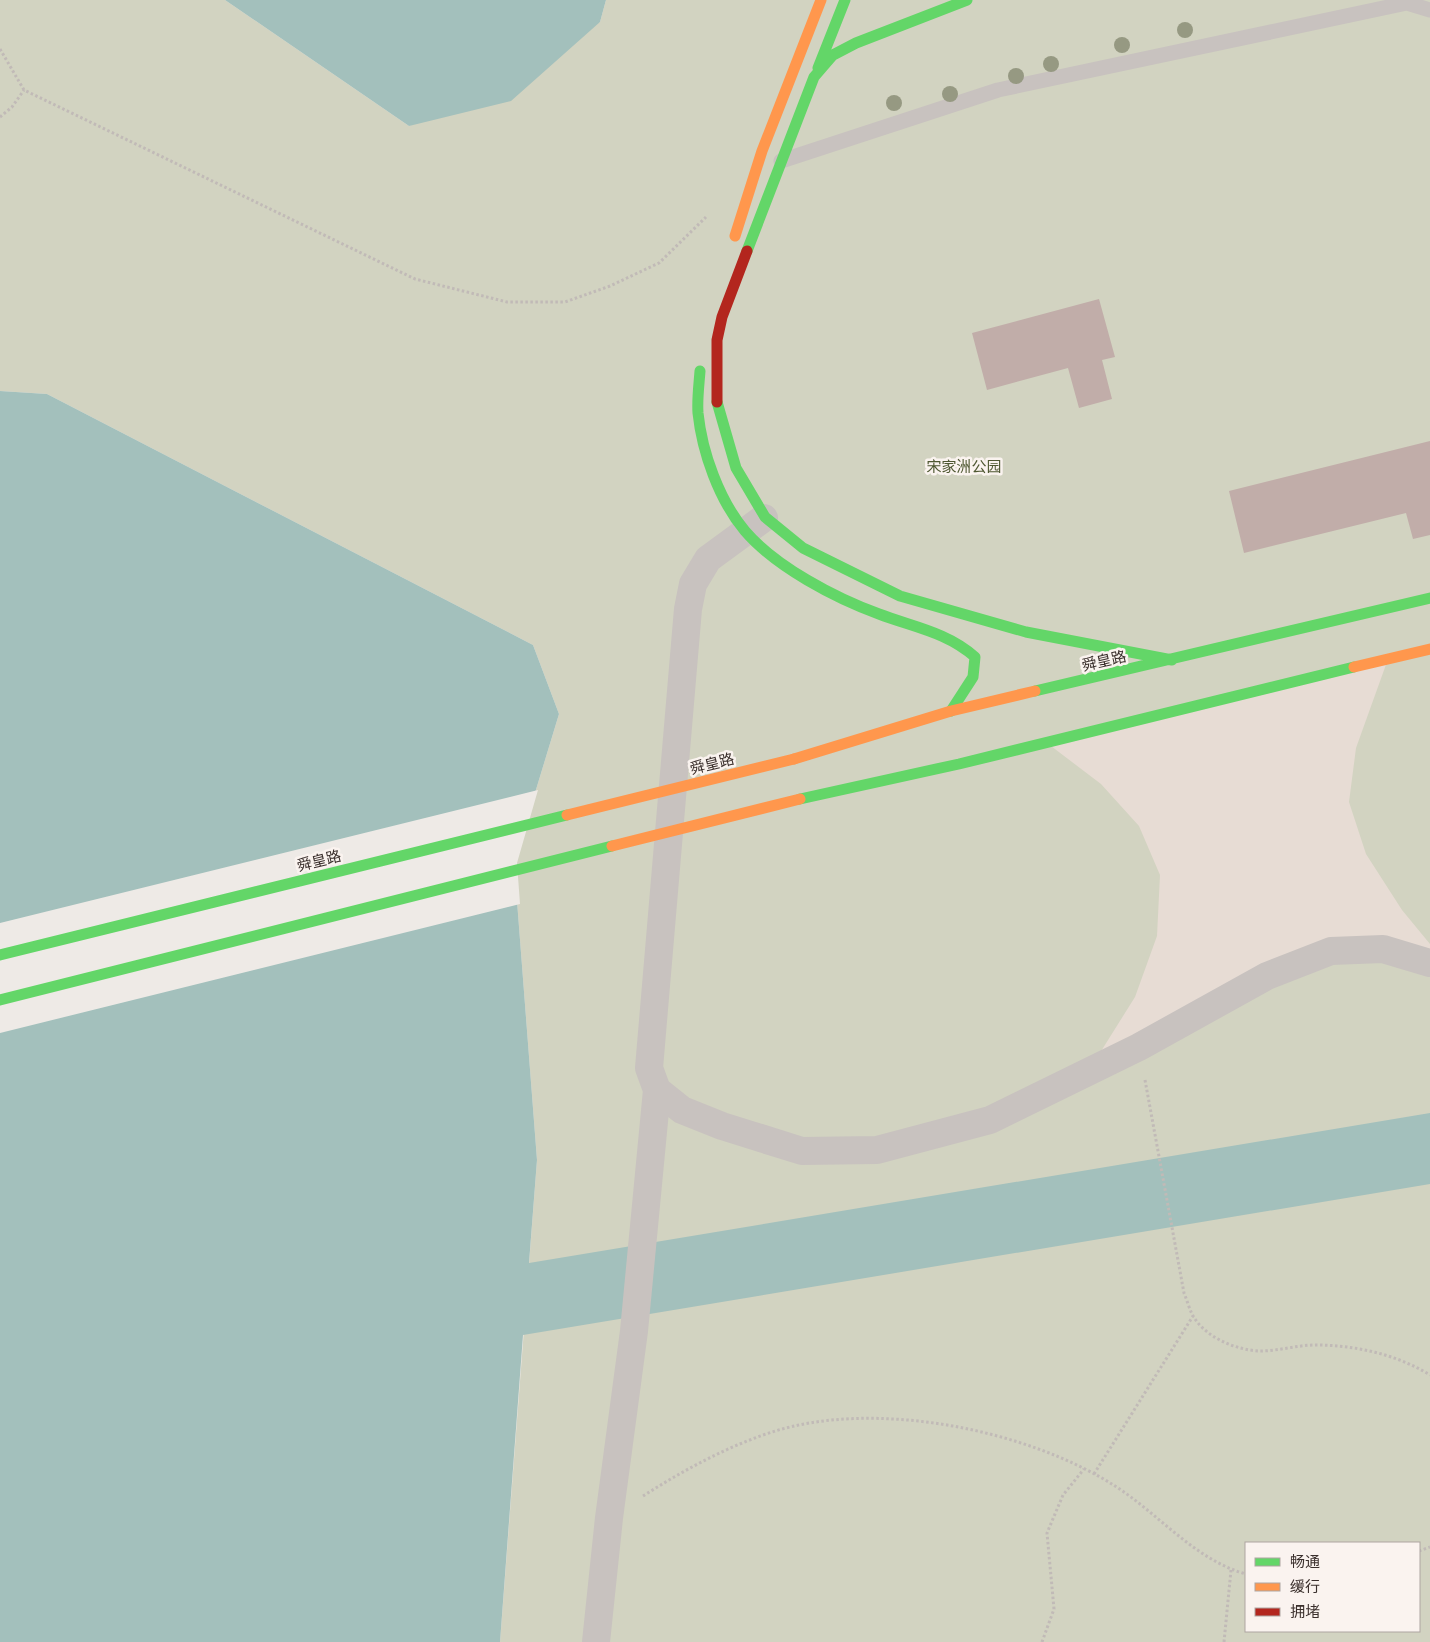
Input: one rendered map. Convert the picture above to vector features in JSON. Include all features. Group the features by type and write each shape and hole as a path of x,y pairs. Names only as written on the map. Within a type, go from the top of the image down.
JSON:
{"main road":[{"path":"730,252 756,170 821,0"},
{"path":"845,0 722,317 717,340 717,403 755,524 900,596 1026,632 1172,660"},
{"path":"814,77 833,55 856,43 966,0"},
{"path":"700,360 698,412 714,479 755,524 781,561 835,595 879,614 935,632 963,645 974,657 973,678 952,711"},
{"name":"舜皇路","path":"0,955 794,759 952,711 1430,598"},
{"path":"0,1000 800,799 959,764 1430,648"}],"street":[{"path":"596,1642 609,1518 634,1331 657,1090 649,1068 688,608 693,584 708,559 755,524"},
{"path":"657,1090 682,1110 722,1126 802,1151 877,1150 990,1120 1139,1047 1267,976 1331,952 1383,950 1430,962"}],"lane":[{"path":"756,170 998,90 1407,3 1430,10"}],"path":[{"path":"0,50 24,90 415,279 507,302 565,302 610,286 659,263 708,216"},
{"path":"0,117 12,107 24,90"},
{"path":"1139,1047 1184,1293 1193,1316 1212,1336 1235,1346 1260,1351 1318,1345 1351,1347 1384,1355 1420,1368 1430,1374"},
{"path":"1094,1474 1193,1316"},
{"path":"609,1518 680,1473 723,1451 774,1432 828,1421 880,1420 939,1424 1001,1436 1061,1456 1115,1486 1201,1552 1231,1570 1245,1574"},
{"path":"1042,1642 1054,1609 1048,1533 1063,1495 1084,1469"},
{"path":"1224,1642 1231,1570"}],"green space":[{"name":"宋家洲公园","path":"0,0 225,0 409,126 600,22 606,0 1430,0 1430,1642 500,1642 537,1160 514,862 559,714 533,645 47,394 0,391"}],"shaded area":[{"path":"1388,659 1356,748 1349,802 1366,854 1402,910 1430,944 1430,963 1331,951 1088,1072 1135,997 1157,936 1160,875 1139,826 1101,784 1047,743"}],"water":[{"path":"225,0 606,0 600,22 511,101 409,126"},
{"path":"0,391 47,394 533,645 559,714 514,862 537,1160 529,1263 1430,1113 1430,1184 523,1335 500,1642 0,1642"}],"pier":[{"path":"538,790 517,863 520,904 0,1033 0,923"}],"building":[{"path":"1099,299 1115,357 1102,360 1112,399 1079,408 1068,368 987,390 972,333"},
{"path":"1430,441 1430,535 1413,539 1406,513 1244,553 1229,491"}],"traffic: fast":[{"path":"818,68 845,0"},
{"path":"747,251 814,77 833,55 856,43 967,0"},
{"path":"700,371 698,413 703,444 713,475 736,519 745,531 773,557 807,580 862,607 941,636 975,657 973,677 951,711"},
{"path":"717,402 736,468 765,517 803,548 900,596 1026,632 1172,660"},
{"path":"1035,691 1430,598"},
{"path":"800,799 959,764 1354,667"},
{"path":"0,955 567,815"},
{"path":"0,1000 612,846"}],"traffic: slow":[{"path":"735,236 762,151 821,0"},
{"path":"1354,667 1430,649"},
{"path":"794,759 951,711 1035,691"},
{"path":"567,815 794,759"},
{"path":"612,846 800,799"}],"traffic: jam":[{"path":"717,402 717,340 722,317 747,251"}]}
